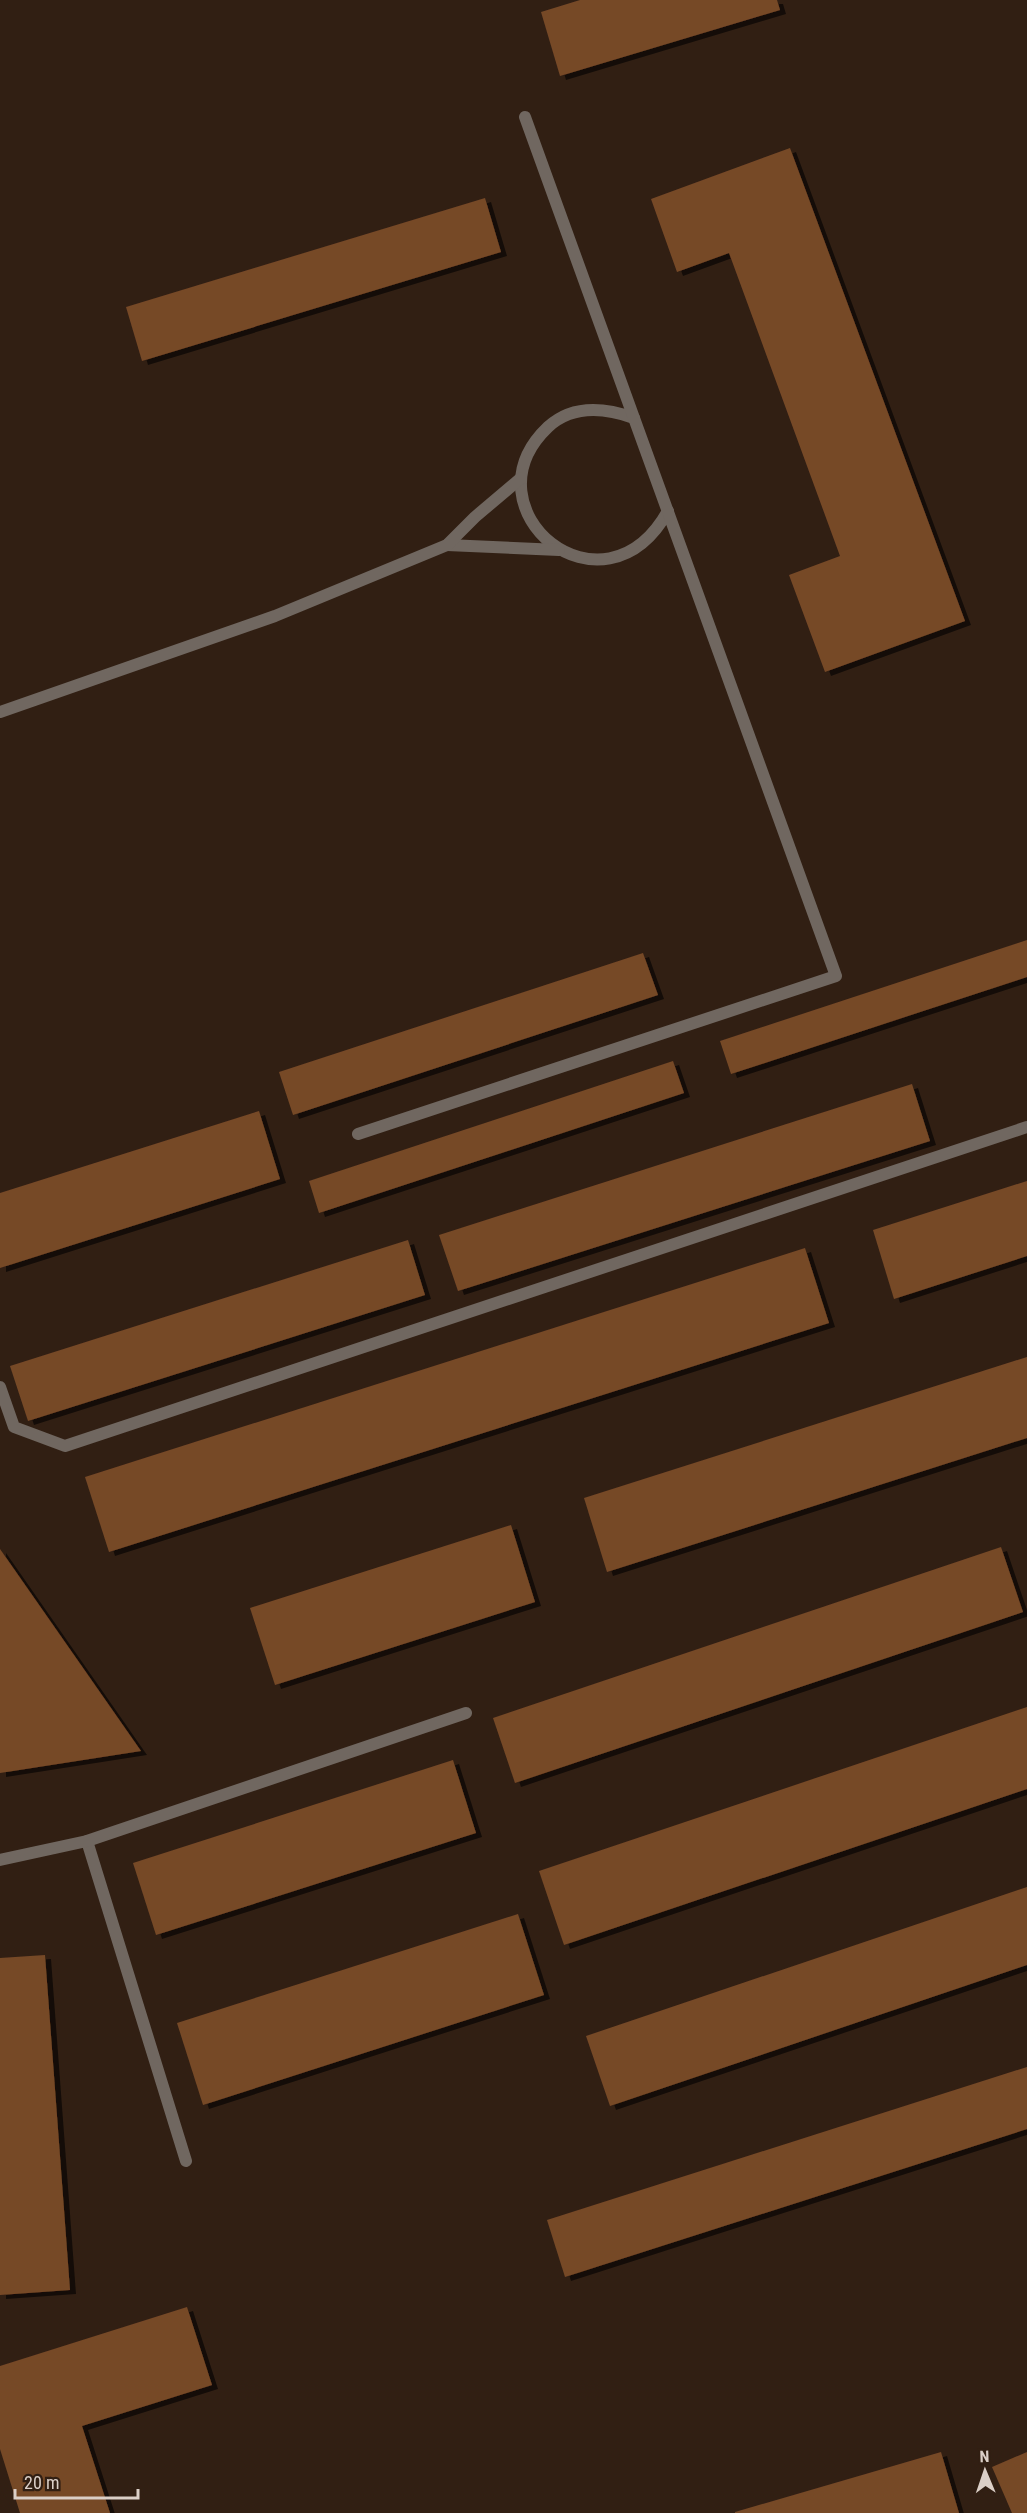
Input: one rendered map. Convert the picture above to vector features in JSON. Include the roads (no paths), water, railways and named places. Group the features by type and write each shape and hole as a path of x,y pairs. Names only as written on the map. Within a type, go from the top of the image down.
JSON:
{"street":[{"path":"358,1134 836,976 525,117"},
{"path":"634,418 614,411 592,409 571,413 552,423 537,438 526,457 521,478 523,499 530,519 542,537 559,550 580,558 601,560 622,555 642,546 657,530 668,511"},
{"path":"0,712 275,616 447,545 475,517 521,478"},
{"path":"447,545 559,550"},
{"path":"0,1387 14,1428 65,1446 1027,1127"},
{"path":"0,1860 87,1841 466,1713"},
{"path":"87,1841 186,2161"}]}
